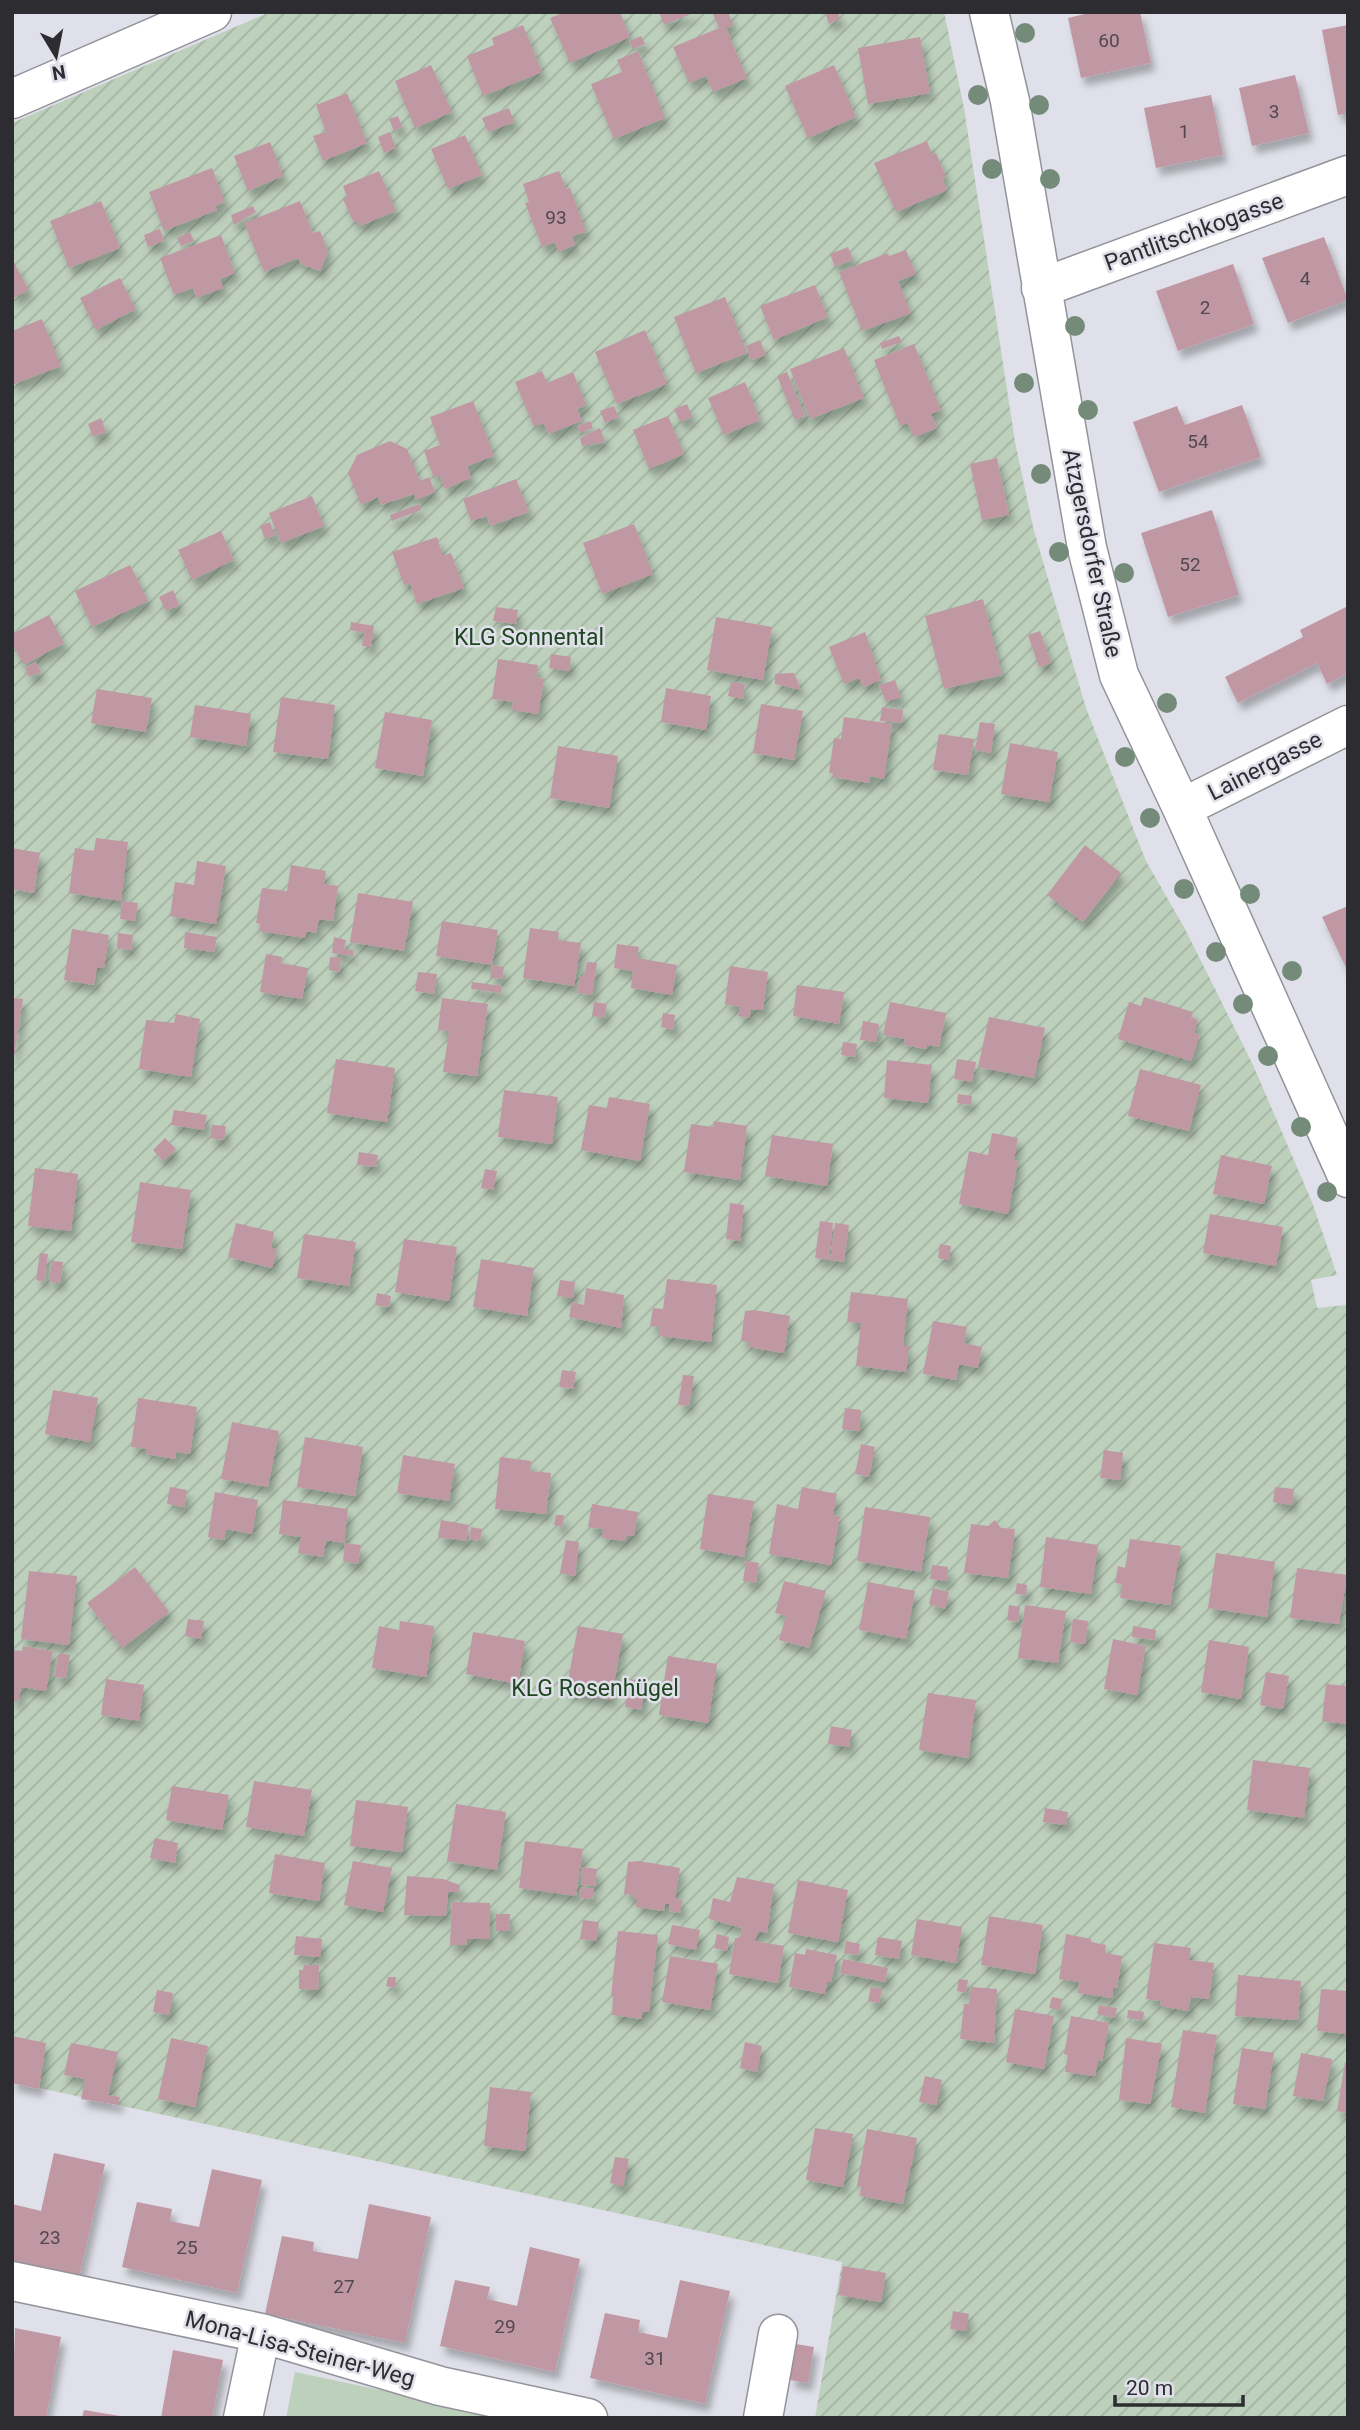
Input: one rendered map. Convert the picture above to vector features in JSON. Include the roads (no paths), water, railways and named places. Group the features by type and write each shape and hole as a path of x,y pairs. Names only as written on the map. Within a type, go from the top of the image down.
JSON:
{"street":[{"path":"12,99 212,12"},
{"name":"Atzgersdorfer Straße","path":"989,12 1010,101 1087,548 1119,675 1182,808 1348,1178"},
{"name":"Pantlitschkogasse","path":"1041,288 1348,176"},
{"name":"Lainergasse","path":"1182,808 1348,725"},
{"name":"Mona-Lisa-Steiner-Weg","path":"12,2281 261,2333 440,2386 588,2418"},
{"path":"243,2418 261,2333"},
{"path":"763,2418 778,2334"}],"park label":[{"name":"KLG Sonnental","path":"529,637"},
{"name":"KLG Rosenhügel","path":"595,1688"}]}
